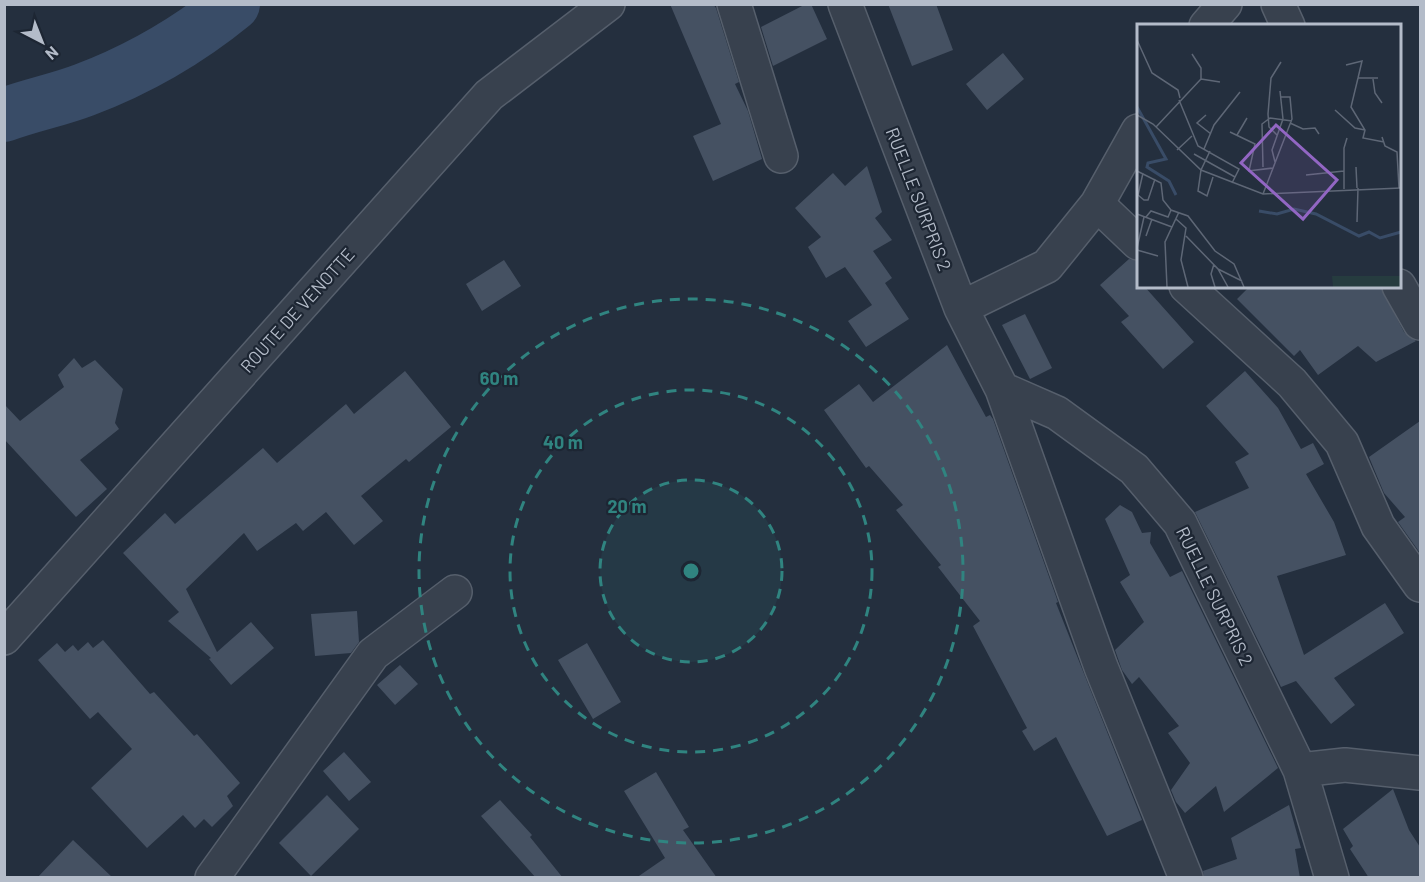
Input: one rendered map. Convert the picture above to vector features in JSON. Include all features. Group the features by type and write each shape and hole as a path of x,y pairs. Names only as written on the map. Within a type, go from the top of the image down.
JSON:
{"street":[{"name":"ROUTE DE VENOTTE","path":"4,638 489,95 608,4"},
{"path":"734,4 782,156"},
{"name":"RUELLE SURPRIS 2","path":"845,4 961,308 1002,389 1101,667 1185,878"},
{"path":"1208,24 1225,4"},
{"path":"1278,4 1287,24"},
{"path":"961,308 1047,266 1097,204 1137,133"},
{"path":"1097,204 1137,242"},
{"path":"1188,288 1292,383 1342,443 1378,526 1420,585"},
{"path":"1400,288 1420,323"},
{"name":"RUELLE SURPRIS 2","path":"1002,389 1057,413 1134,469 1180,523 1300,770 1332,878"},
{"path":"212,878 373,654 455,592"},
{"path":"1300,770 1345,765 1420,773"}],"building":[{"path":"670,4 713,4 716,8 739,82 735,84 748,111 762,159 713,181 693,136 721,124"},
{"path":"806,4 811,4 827,39 773,66 761,27"},
{"path":"888,4 936,4 953,50 912,66"},
{"path":"1003,53 1024,79 987,110 966,84"},
{"path":"867,166 882,212 875,218 892,240 873,251 892,278 885,283 909,319 866,347 848,321 872,305 845,267 826,278 808,247 821,237 795,208 833,173 845,186"},
{"path":"1129,259 1137,261 1137,288 1146,288 1194,342 1163,369 1121,322 1129,316 1100,285"},
{"path":"504,260 521,286 482,311 466,284"},
{"path":"1248,288 1381,288 1404,332 1416,341 1376,362 1358,346 1318,375 1300,350 1294,356 1237,299"},
{"path":"1025,314 1052,368 1030,379 1002,325"},
{"path":"947,345 986,417 990,415 993,419 1058,602 1056,603 1142,820 1107,836 1056,737 1034,751 1022,731 1027,728 973,626 980,621 938,567 941,565 896,510 903,505 869,466 866,468 824,410 859,384 873,402"},
{"path":"74,358 82,368 95,360 123,389 115,423 119,429 80,460 107,489 76,517 4,439 4,404 20,421 64,387 58,375"},
{"path":"405,371 451,427 409,462 406,459 361,496 383,521 354,545 326,512 303,531 296,523 257,551 244,533 186,589 217,652 251,622 274,648 231,685 209,659 211,658 168,621 179,612 123,553 165,513 175,524 263,448 277,463 346,404 354,414"},
{"path":"1245,371 1278,408 1301,449 1313,443 1324,464 1306,474 1334,522 1346,555 1277,576 1304,655 1385,603 1404,633 1334,678 1355,705 1331,724 1296,681 1281,687 1195,512 1249,488 1235,462 1249,454 1206,406"},
{"path":"1420,421 1420,553 1398,522 1405,517 1384,493 1369,457"},
{"path":"1120,505 1132,512 1142,533 1151,532 1150,543 1170,577 1182,571 1278,768 1224,812 1216,786 1185,813 1176,802 1171,790 1190,763 1168,733 1179,726 1139,677 1132,684 1122,670 1115,650 1144,622 1120,582 1130,575 1105,519"},
{"path":"357,611 359,642 351,653 315,656 311,614"},
{"path":"103,640 150,694 154,692 194,736 197,734 240,783 227,796 233,806 212,827 204,819 195,828 183,815 147,848 91,788 132,749 98,712 90,719 38,660 57,643 65,652 73,645 78,651 88,642 93,648"},
{"path":"587,643 621,702 593,719 558,660"},
{"path":"400,665 418,684 395,705 377,685"},
{"path":"344,752 371,782 349,801 323,771"},
{"path":"656,772 689,827 683,830 717,878 636,878 665,858 624,791"},
{"path":"1393,789 1409,830 1420,847 1420,878 1369,878 1350,849 1353,846 1343,829"},
{"path":"327,795 359,829 311,876 279,843"},
{"path":"500,800 532,835 530,837 563,878 536,878 481,816"},
{"path":"1289,805 1301,848 1295,849 1300,878 1204,878 1203,871 1237,859 1231,838"},
{"path":"73,840 113,878 37,878"}],"waterway":[{"path":"4,115 74,94 123,73 180,42 233,4"}]}
